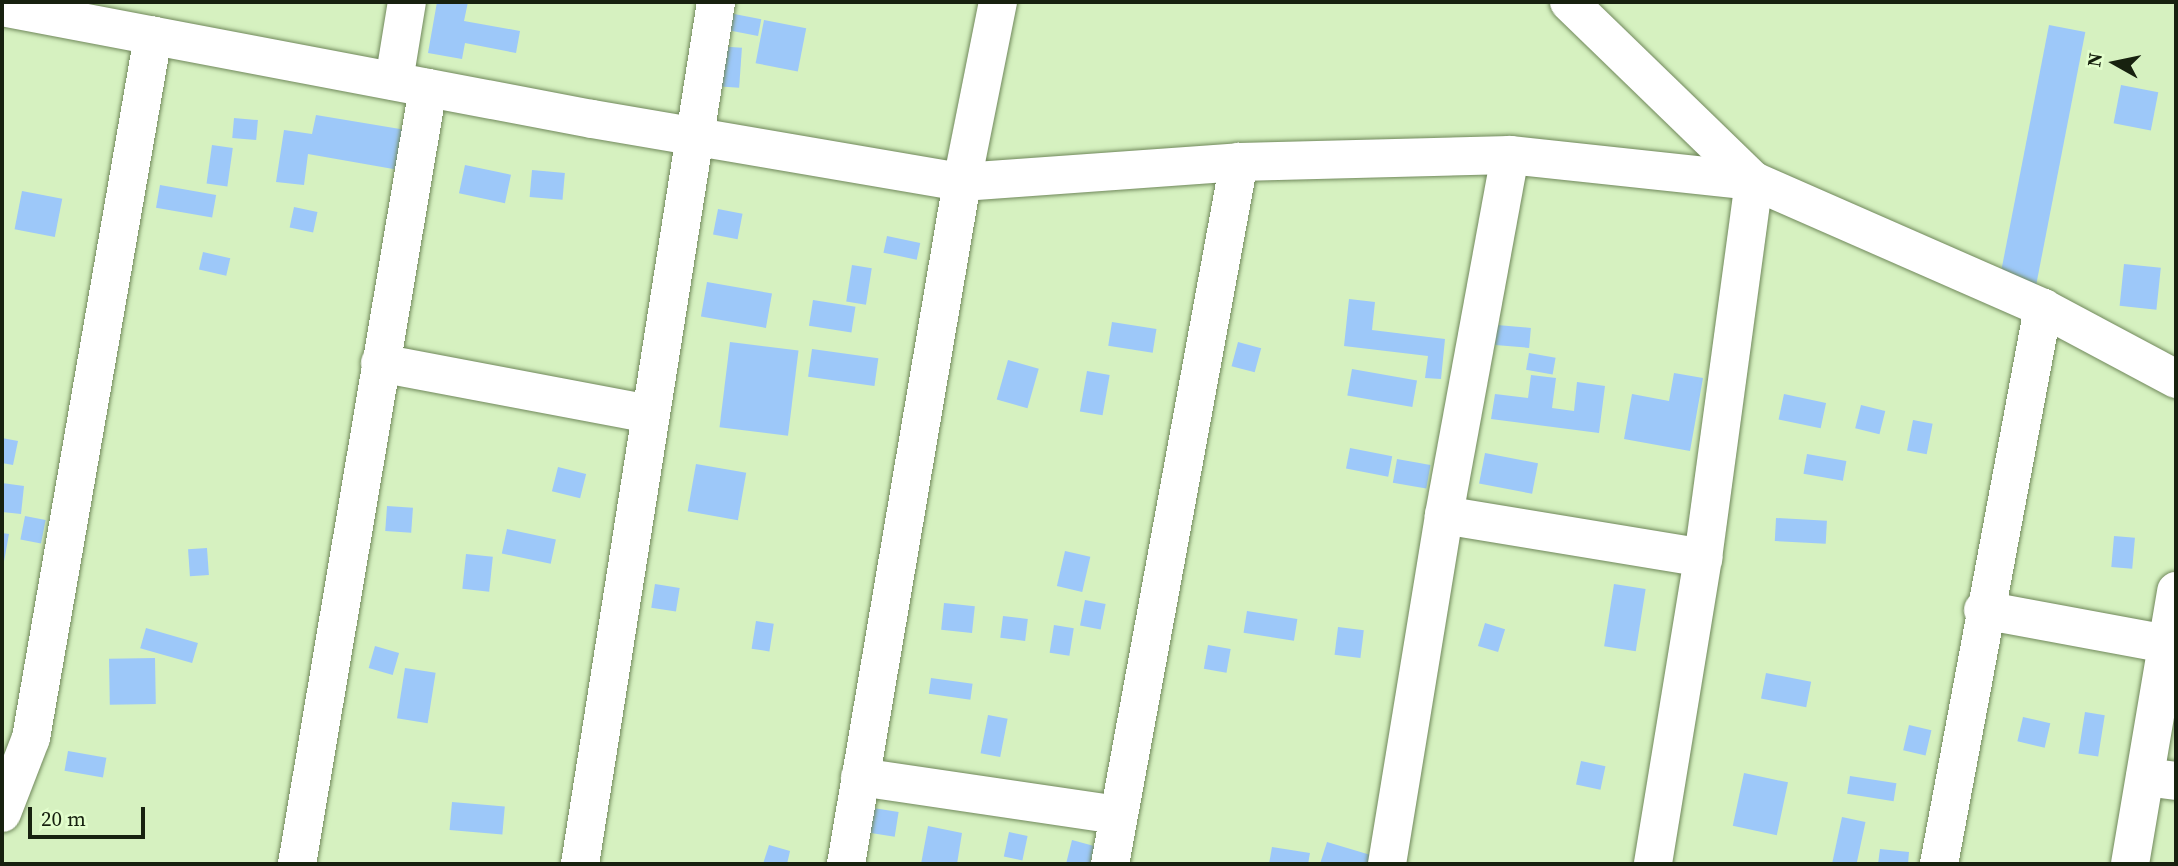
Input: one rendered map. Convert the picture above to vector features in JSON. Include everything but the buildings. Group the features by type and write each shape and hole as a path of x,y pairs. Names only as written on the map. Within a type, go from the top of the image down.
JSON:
{"street":[{"path":"297,864 380,363 411,85 407,2"},
{"path":"580,864 716,2"},
{"path":"846,864 962,182 998,2"},
{"path":"1569,2 1754,181"},
{"path":"2,7 134,22 411,85 962,182 1239,162 1510,155 1754,181 2043,308 2176,379"},
{"path":"2,813 31,738 134,22"},
{"path":"1387,864 1444,515 1510,155"},
{"path":"1110,864 1239,162"},
{"path":"1659,864 1653,864 1703,558 1754,181"},
{"path":"1939,864 1983,610 2043,308"},
{"path":"380,363 650,414"},
{"path":"1444,515 1703,558"},
{"path":"2130,864 2161,779 2167,644 2176,591"},
{"path":"1983,610 2167,644"},
{"path":"860,777 1118,815"}]}
